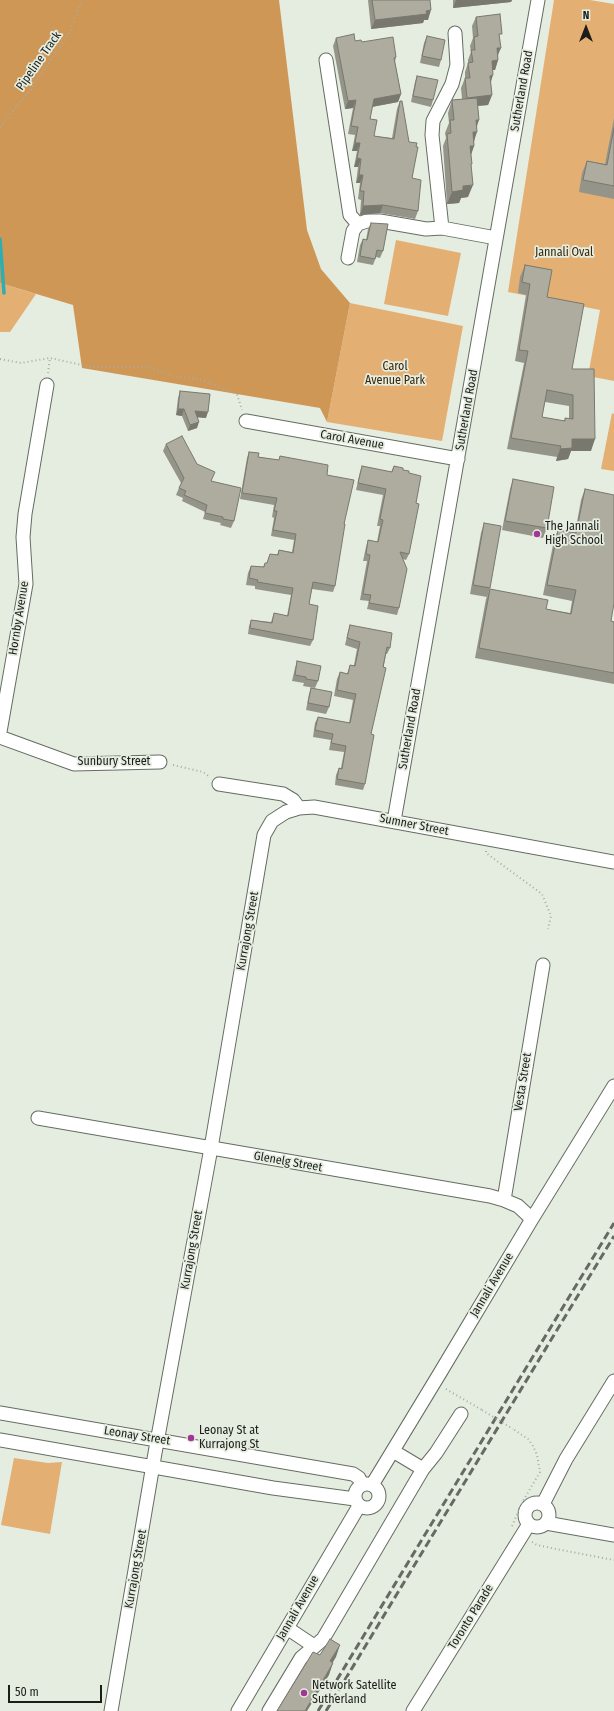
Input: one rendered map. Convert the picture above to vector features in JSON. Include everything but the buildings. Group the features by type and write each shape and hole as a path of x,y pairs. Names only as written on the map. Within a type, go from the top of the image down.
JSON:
{"street":[{"name":"Sutherland Road","path":"394,821 538,0"},
{"path":"442,228 432,135 433,121 452,84 457,65 455,33"},
{"path":"326,60 350,215 358,224"},
{"path":"348,258 353,231 358,224 367,221 380,221 426,229 442,228 496,238"},
{"name":"Hornby Avenue","path":"0,732 26,584 23,537 25,514 47,385"},
{"name":"Carol Avenue","path":"246,421 458,459"},
{"name":"Sunbury Street","path":"0,737 74,764 160,762"},
{"path":"219,784 283,794 293,800 299,808"},
{"name":"Sumner Street","path":"299,808 314,807 614,862"},
{"name":"Kurrajong Street","path":"111,1711 153,1466 211,1148 264,835 272,822 286,812 299,808"},
{"name":"Vesta Street","path":"504,1200 543,965"},
{"name":"Jannali Avenue","path":"367,1485 393,1451 532,1218 614,1086"},
{"name":"Glenelg Street","path":"38,1118 504,1200 518,1206 532,1218"},
{"path":"543,1504 566,1459 614,1381"},
{"name":"Leonay Street","path":"0,1413 353,1474 367,1485"},
{"path":"269,1711 301,1658 323,1639 423,1469 436,1453 460,1414"},
{"path":"0,1440 357,1502"},
{"path":"393,1451 423,1469"},
{"path":"367,1485 378,1491 379,1499 377,1503 370,1508 362,1508 357,1502 355,1492 367,1485"},
{"name":"Jannali Avenue","path":"238,1711 287,1628 357,1502"},
{"path":"546,1523 549,1513 543,1504 535,1502 528,1506 524,1513 526,1521 529,1524 539,1527 546,1523 614,1535"},
{"name":"Toronto Parade","path":"414,1711 529,1524"},
{"path":"287,1628 314,1646"}],"path":[{"name":"Pipeline Track","path":"0,127 29,92 70,32 82,0"},
{"path":"47,385 50,358"},
{"path":"0,359 20,363 50,358 91,367 148,367 174,376 202,380 237,394 246,421"},
{"path":"160,762 203,772 219,784"},
{"path":"487,838 486,853 542,894 551,916 548,929"},
{"path":"446,1389 513,1429 528,1439 533,1446 537,1455 540,1472 523,1501 510,1529 537,1545 614,1560"}],"green space":[{"name":"Jannali Oval","path":"554,0 590,0 614,4 614,381 588,376 600,310 508,292"},
{"path":"396,240 461,253 448,316 384,304"},
{"path":"0,283 36,294 10,332 0,332"},
{"name":"Carol Avenue Park","path":"350,303 463,326 442,441 327,422"},
{"path":"612,413 614,414 614,471 601,469"},
{"path":"14,1458 48,1463 62,1462 50,1534 1,1525"}],"shaded area":[{"path":"0,0 279,0 307,230 321,269 350,303 327,422 320,408 82,368 73,305 0,283"}],"waterway":[{"path":"0,239 4,293"}],"railway":[{"path":"318,1711 614,1223"},
{"path":"326,1711 614,1236"}],"place":[{"name":"The Jannali High School","path":"537,534"},
{"name":"Leonay St at Kurrajong St","path":"191,1438"},
{"name":"Network Satellite Sutherland","path":"304,1693"}]}
